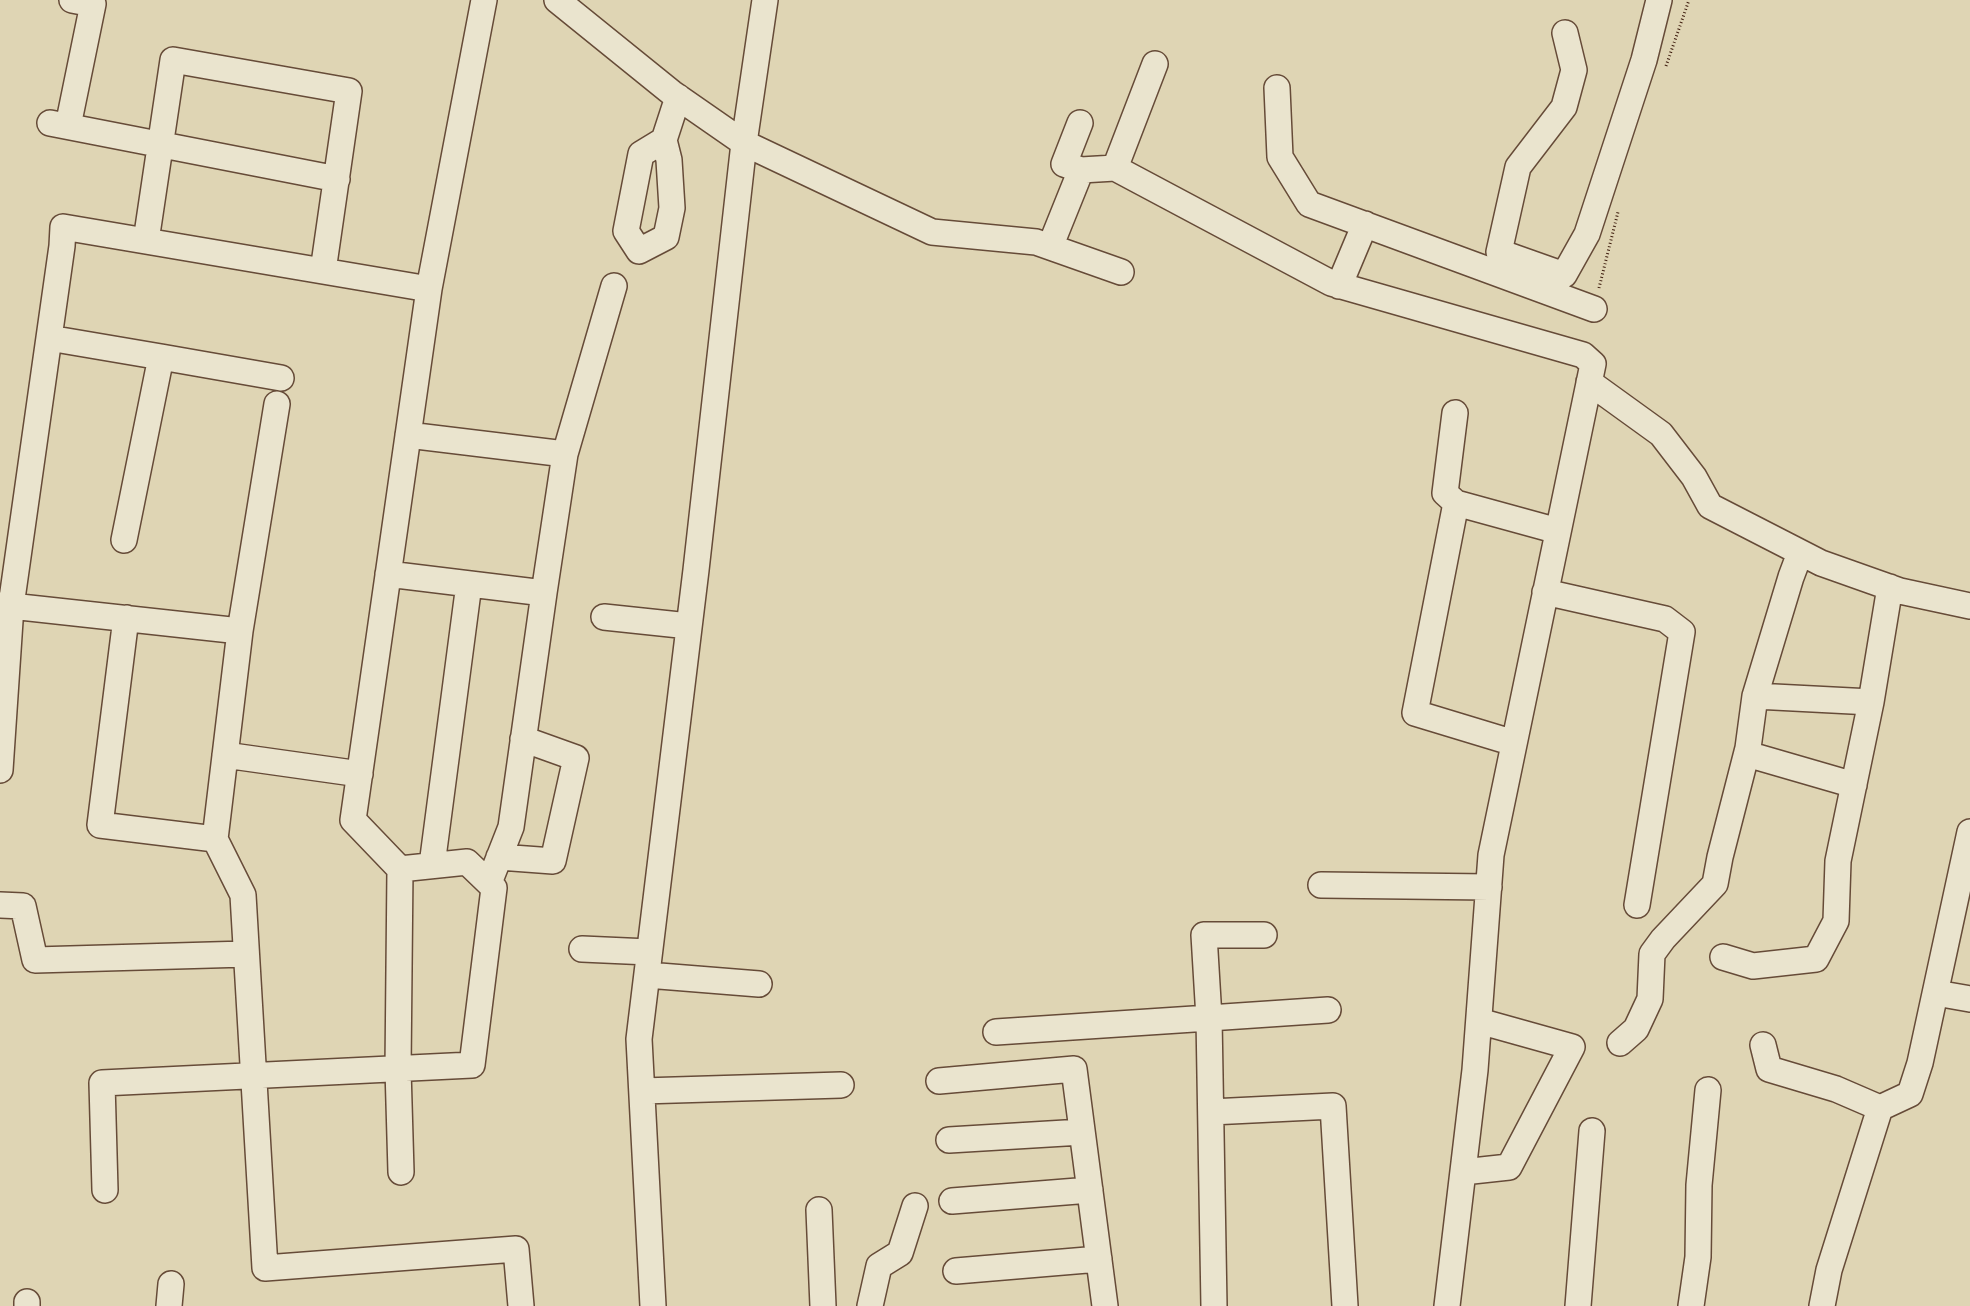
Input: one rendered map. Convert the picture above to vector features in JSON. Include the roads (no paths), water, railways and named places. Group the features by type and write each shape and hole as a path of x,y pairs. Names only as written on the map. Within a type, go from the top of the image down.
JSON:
{"street":[{"path":"72,0 93,4 59,124 337,179"},
{"path":"401,1172 398,1069 400,868 353,820 429,289 484,0"},
{"path":"557,0 678,97 744,143 932,232 1036,242 1121,272"},
{"path":"653,1306 639,1039 689,626 744,143 765,0"},
{"path":"1565,33 1574,70 1564,107 1518,167 1499,252 1564,275 1587,234 1644,60 1659,0"},
{"path":"146,241 173,60 349,91 323,271"},
{"path":"1115,168 1155,64"},
{"path":"1277,88 1280,157 1308,204 1594,309"},
{"path":"664,140 678,97"},
{"path":"1080,123 1064,164 1081,170 1115,168 1322,279 1339,286 1583,355 1593,364 1491,854 1475,1070 1447,1306"},
{"path":"1050,247 1081,170"},
{"path":"1339,286 1365,224"},
{"path":"0,770 6,605 49,338 63,227 429,289"},
{"path":"489,883 511,827 565,454 614,286"},
{"path":"49,338 281,378"},
{"path":"124,540 161,357"},
{"path":"1589,382 1661,434 1694,477 1710,506 1821,564 1890,587 1970,606"},
{"path":"277,404 240,631 215,839 243,895 265,1268 516,1249 521,1306"},
{"path":"1455,413 1445,493 1456,503 1558,531"},
{"path":"408,435 565,454"},
{"path":"1456,503 1415,713 1514,743"},
{"path":"1620,1043 1636,1029 1650,999 1652,954 1663,939 1715,884 1746,754 1756,696 1791,577 1800,553"},
{"path":"388,574 544,593"},
{"path":"432,865 469,584"},
{"path":"1723,957 1754,966 1816,959 1836,921 1838,861 1871,702 1890,587"},
{"path":"1545,592 1664,619 1682,632 1637,905"},
{"path":"6,605 240,631"},
{"path":"604,617 689,626"},
{"path":"126,618 100,825 215,839"},
{"path":"1756,696 1871,702"},
{"path":"499,857 553,861 576,758 523,739"},
{"path":"1746,754 1854,785"},
{"path":"225,755 360,774"},
{"path":"1822,1306 1829,1270 1880,1108 1910,1094 1920,1063 1970,832"},
{"path":"105,1190 102,1083 472,1065 494,888 467,862 400,868"},
{"path":"1321,885 1489,887"},
{"path":"0,905 23,906 35,960 246,954"},
{"path":"1214,1306 1209,1018 1204,935 1264,934"},
{"path":"582,949 648,964 758,984"},
{"path":"1936,993 1970,999"},
{"path":"996,1032 1328,1010"},
{"path":"1463,1172 1509,1167 1572,1047 1479,1021"},
{"path":"1763,1045 1769,1069 1836,1088 1880,1108"},
{"path":"939,1081 1074,1069 1105,1306"},
{"path":"642,1091 841,1085"},
{"path":"1691,1306 1698,1257 1699,1185 1708,1090"},
{"path":"1211,1112 1333,1106 1345,1306"},
{"path":"1578,1306 1592,1131"},
{"path":"949,1140 1082,1132"},
{"path":"952,1201 1090,1190"},
{"path":"870,1306 878,1266 900,1253 914,1206"},
{"path":"819,1210 823,1306"},
{"path":"956,1272 1099,1259"}]}
